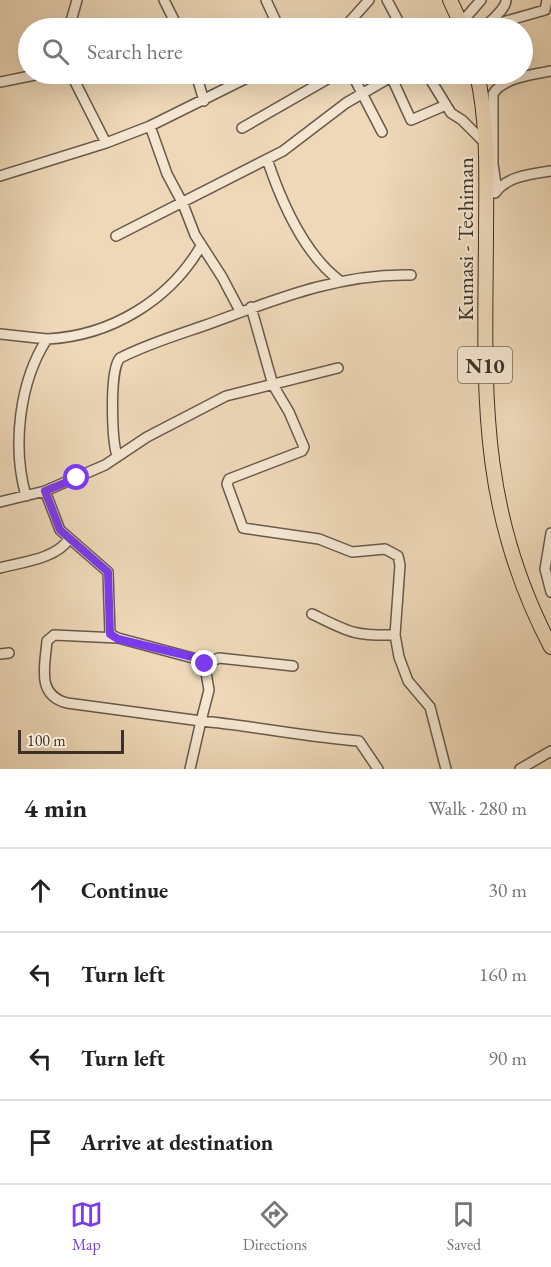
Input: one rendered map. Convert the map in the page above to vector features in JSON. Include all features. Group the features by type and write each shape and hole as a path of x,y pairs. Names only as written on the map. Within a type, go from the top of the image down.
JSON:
{"highway":[{"path":"450,0 458,18"},
{"name":"Kumasi - Techiman","path":"479,84 486,145 486,411 492,470 510,551 528,599 551,647"}],"street":[{"path":"72,18 77,0"},
{"path":"164,0 171,18"},
{"path":"266,0 274,18"},
{"path":"356,18 369,0"},
{"path":"387,0 397,18"},
{"path":"468,18 481,0"},
{"path":"492,18 503,9 506,0"},
{"path":"521,18 545,10 547,0"},
{"path":"533,76 551,71"},
{"path":"0,82 18,78"},
{"path":"76,84 106,143"},
{"path":"199,84 204,101"},
{"path":"0,176 106,143 150,126 236,84"},
{"path":"242,128 319,84"},
{"path":"357,84 382,132"},
{"path":"116,236 183,204 294,144 346,103 378,84"},
{"path":"397,84 411,120 446,105"},
{"path":"433,84 446,105 486,145"},
{"path":"497,191 493,164 493,94 497,87 504,84"},
{"path":"150,126 167,174 201,246 222,277 240,311"},
{"path":"267,159 283,201 310,250 340,281"},
{"path":"486,234 484,206 497,191 512,180 551,171"},
{"path":"0,334 47,339 67,338 101,330 158,297 175,284 201,246"},
{"path":"117,456 113,444 114,364 128,354 251,307 340,281 384,274 411,275"},
{"path":"251,307 273,385 289,412 304,449 229,479 226,484 243,528 319,539 352,552 385,549 395,553 400,565 395,635 405,676 424,698 435,719 446,769"},
{"path":"26,496 21,473 24,397 34,358 47,339"},
{"path":"0,502 45,491 105,465 147,437 217,400 338,368"},
{"path":"45,491 57,523 69,539 92,555 108,572 110,634 118,639"},
{"path":"551,533 545,568 551,592"},
{"path":"0,568 52,553 63,548 69,539"},
{"path":"312,614 350,633 363,636 395,635"},
{"path":"190,769 201,722 208,690 205,664 201,659 118,639 54,635 48,640 43,682 49,694 67,703 201,722 244,726 314,738 359,741 378,769"},
{"path":"205,664 219,658 293,666"},
{"path":"520,769 551,751"}],"route":[{"path":"77,478 45,491 60,530 92,555 108,572 111,584 110,634 118,639 201,659 205,664"}]}
